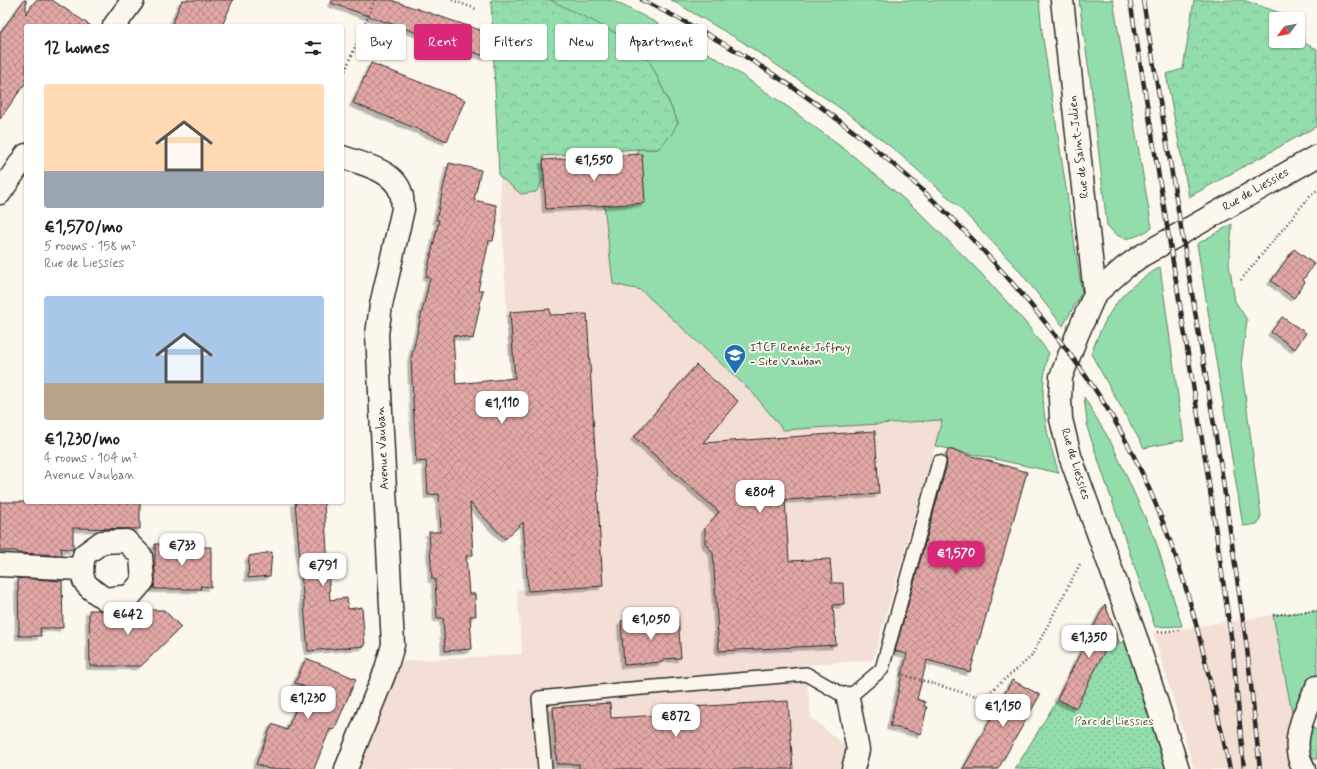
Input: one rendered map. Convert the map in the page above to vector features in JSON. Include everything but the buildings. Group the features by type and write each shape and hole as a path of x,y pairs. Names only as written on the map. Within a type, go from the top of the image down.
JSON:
{"street":[{"path":"115,24 133,0"},
{"name":"Rue de Saint-Julien","path":"1062,0 1095,294"},
{"name":"Rue de Liessies","path":"1178,769 1135,635 1070,456 1062,419 1060,399 1061,376 1095,294 1124,268 1141,256 1317,156"},
{"path":"0,193 24,158"},
{"name":"Avenue Vauban","path":"344,158 380,170 394,181 401,193 403,209 377,334 393,645 385,672 346,769"},
{"path":"0,565 82,569"},
{"path":"1304,769 1299,758 1298,743 1302,722 1317,687"},
{"path":"848,698 858,750 854,769"}],"lane":[{"path":"545,769 539,698 806,674 848,698 882,669 939,462"}],"path":[{"path":"344,73 375,0"},
{"path":"452,0 476,8"},
{"path":"1242,280 1310,196 1317,190"},
{"path":"882,669 968,694 978,696 986,694 1031,657 1080,564"},
{"path":"1272,615 1317,611"}],"shaded area":[{"name":"ITCF Renée Joffroy - Site Vauban","path":"491,0 550,0 597,24 555,24 555,60 608,60 608,30 616,34 616,60 652,60 943,420 873,660 805,665 811,717 846,747 846,769 346,769 388,662 522,654 517,590 528,588 507,322 494,60 547,60 547,24 492,24"},
{"path":"1273,615 1304,769 1194,769 1153,633"}],"green space":[{"path":"491,0 550,0 599,24 555,24 555,60 608,60 608,29 616,33 616,60 649,60 678,122 671,135 658,149 637,149 543,156 545,178 536,192 521,194 499,176 494,60 547,60 547,24 492,24"},
{"path":"550,0 612,0 658,24 616,24 616,45 608,40 608,24 585,24"},
{"path":"671,0 1039,0 1042,32 1082,292 1063,326 1017,268 958,206 896,151 853,117 741,41"},
{"path":"1079,0 1113,0 1152,228 1133,237 1123,238 1112,231 1107,225 1091,85"},
{"path":"1194,0 1243,0 1278,12 1269,12 1269,48 1305,48 1305,43 1317,49 1317,126 1189,197 1166,74 1183,69"},
{"path":"707,53 721,61 788,107 852,155 918,211 979,271 1025,322 1049,353 1046,362 1043,384 1044,410 1051,448 1059,473 935,446 942,420 783,430 753,393 641,290 613,284 604,204 641,201 637,149 658,149 678,122 655,72 638,60 707,60"},
{"path":"1232,224 1229,264 1235,301 1247,320 1241,364 1261,516 1258,524 1243,526 1197,244"},
{"path":"1160,267 1184,440 1144,448 1091,354 1105,322 1119,300 1133,286"},
{"path":"1084,397 1113,446 1156,542 1182,626 1155,627 1088,430"},
{"path":"1317,611 1317,687 1298,743 1273,615"},
{"name":"Parc de Liessies","path":"1110,628 1116,645 1135,635 1178,769 1015,769 1051,710"},
{"path":"1302,722 1317,730 1317,759 1299,758"}],"railway":[{"path":"642,0 751,60 803,94 900,170 946,212 989,257 1062,344 1092,385 1120,430 1137,462 1158,510 1191,605 1208,671 1230,769"},
{"path":"1130,0 1207,470 1233,650 1244,769"},
{"path":"1143,0 1221,467 1247,648 1260,769"}],"place":[{"name":"ITCF Renée Joffroy - Site Vauban","path":"735,374"}]}
